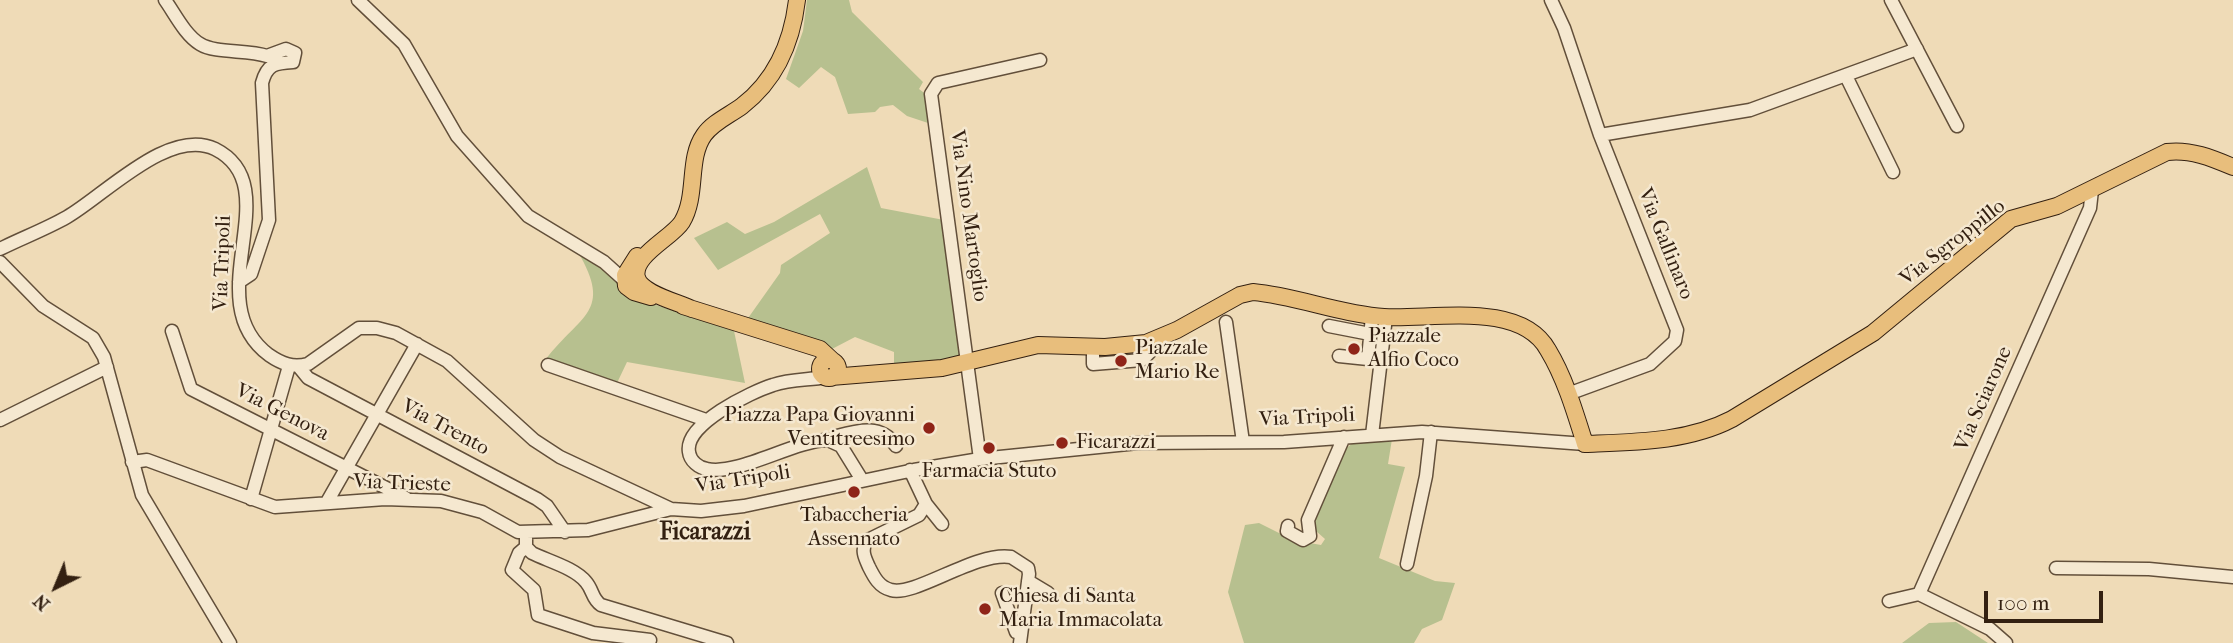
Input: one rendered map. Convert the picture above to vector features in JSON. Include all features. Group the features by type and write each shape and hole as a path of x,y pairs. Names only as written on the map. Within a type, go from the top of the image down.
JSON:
{"main road":[{"path":"685,305 645,288 637,276 642,260 682,221 691,199 702,138 709,128 757,92 781,61 797,0"},
{"name":"Via Sgroppillo","path":"1718,427 1873,333 2011,219 2057,206 2167,152 2179,150 2206,156 2233,167"},
{"path":"668,237 641,252 625,275 634,292 685,305 824,351 830,369 844,372 866,374 968,362 1038,345 1093,347 1152,341 1178,331 1240,295 1253,292 1379,317 1484,317 1517,323 1543,342 1568,394 1585,444"},
{"name":"Via Tripoli","path":"1585,444 1641,442 1718,427"}],"street":[{"path":"165,0 187,32 202,45 252,51 267,56 286,49 295,53 293,62 275,63 269,67 262,83 268,220 251,274 239,282"},
{"path":"358,0 404,44 457,136 528,216 625,275"},
{"name":"Via Gallinaro","path":"1552,0 1600,135 1677,330 1675,341 1650,363 1568,394"},
{"path":"1891,0 1957,126"},
{"path":"1600,135 1750,110 1917,49"},
{"name":"Via Nino Martoglio","path":"980,459 931,94 938,83 1040,61"},
{"path":"1846,76 1893,172"},
{"name":"Via Tripoli","path":"0,249 69,216 165,151 185,144 199,144 226,157 241,182 246,200 247,224 238,309 251,338 277,360 294,366 309,365 354,330 365,327 396,333 447,361 546,449 671,509 701,511 744,506 910,470 980,459 1138,443 1243,442 1431,432 1585,444"},
{"name":"Via Sciarone","path":"1919,594 2085,220 2092,190"},
{"path":"0,262 43,306 93,338 107,367 142,495 230,643"},
{"path":"1339,356 1368,359 1370,334 1379,317"},
{"path":"1373,435 1379,317"},
{"path":"1226,322 1243,442"},
{"path":"1329,326 1370,334"},
{"name":"Via Genova","path":"173,331 191,389 409,500"},
{"path":"327,502 417,344"},
{"path":"548,365 706,420"},
{"path":"251,499 270,429 294,366"},
{"name":"Via Trento","path":"294,366 308,378 537,499 547,506 565,532"},
{"path":"0,420 107,367"},
{"path":"830,369 772,385 706,420 688,448 695,464 708,470 727,468 823,440 835,442 846,453 862,480"},
{"path":"835,442 837,436 867,430 882,432 896,446"},
{"path":"1406,564 1426,476 1431,432"},
{"path":"1288,526 1287,531 1303,540 1310,536 1308,520 1344,438"},
{"name":"Via Trieste","path":"132,462 147,460 275,507 327,502 441,501 464,506 518,532 588,530 671,509"},
{"path":"910,470 926,504 942,524"},
{"path":"926,504 919,514 866,541 863,555 881,586 900,591 1003,555 1028,568 1021,638"},
{"path":"526,532 526,547 532,553 580,576 601,605 727,643"},
{"path":"526,547 519,553 512,570 534,590 538,615 593,633 650,642 653,621"},
{"path":"2056,568 2149,569 2233,577"},
{"path":"1028,581 1048,593"},
{"path":"1002,593 1016,632 1021,638"},
{"path":"1889,601 1919,594 1990,629 2006,643"}],"green space":[{"path":"807,0 849,0 852,12 923,82 919,89 927,95 931,124 907,116 893,105 880,107 875,112 848,114 835,77 821,67 799,88 786,79 803,31"},
{"path":"867,167 881,208 944,220 956,331 961,331 963,357 894,365 894,352 855,337 832,349 746,321 780,273 781,265 830,233 820,214 718,270 694,238 727,222 745,234 774,222"},
{"path":"578,252 618,281 626,295 734,331 745,383 627,362 617,383 546,359 581,321 592,300 593,288"},
{"path":"1392,439 1388,464 1405,467 1379,558 1435,581 1455,583 1442,620 1422,629 1414,643 1244,643 1228,592 1245,525 1259,523 1293,540 1321,545 1325,539 1316,531 1313,521 1344,450 1354,442"},
{"path":"1956,622 1988,643 1902,643 1929,623"}],"place":[{"name":"Piazzale Alfio Coco","path":"1354,349"},
{"name":"Piazzale Mario Re","path":"1121,361"},
{"name":"Piazza Papa Giovanni Ventitreesimo","path":"929,428"},
{"name":"Ficarazzi","path":"1062,443"},
{"name":"Farmacia Stuto","path":"989,448"},
{"name":"Tabaccheria Assennato","path":"854,492"},
{"name":"Chiesa di Santa Maria Immacolata","path":"985,609"}],"district":[{"name":"Ficarazzi","path":"705,533"}]}
